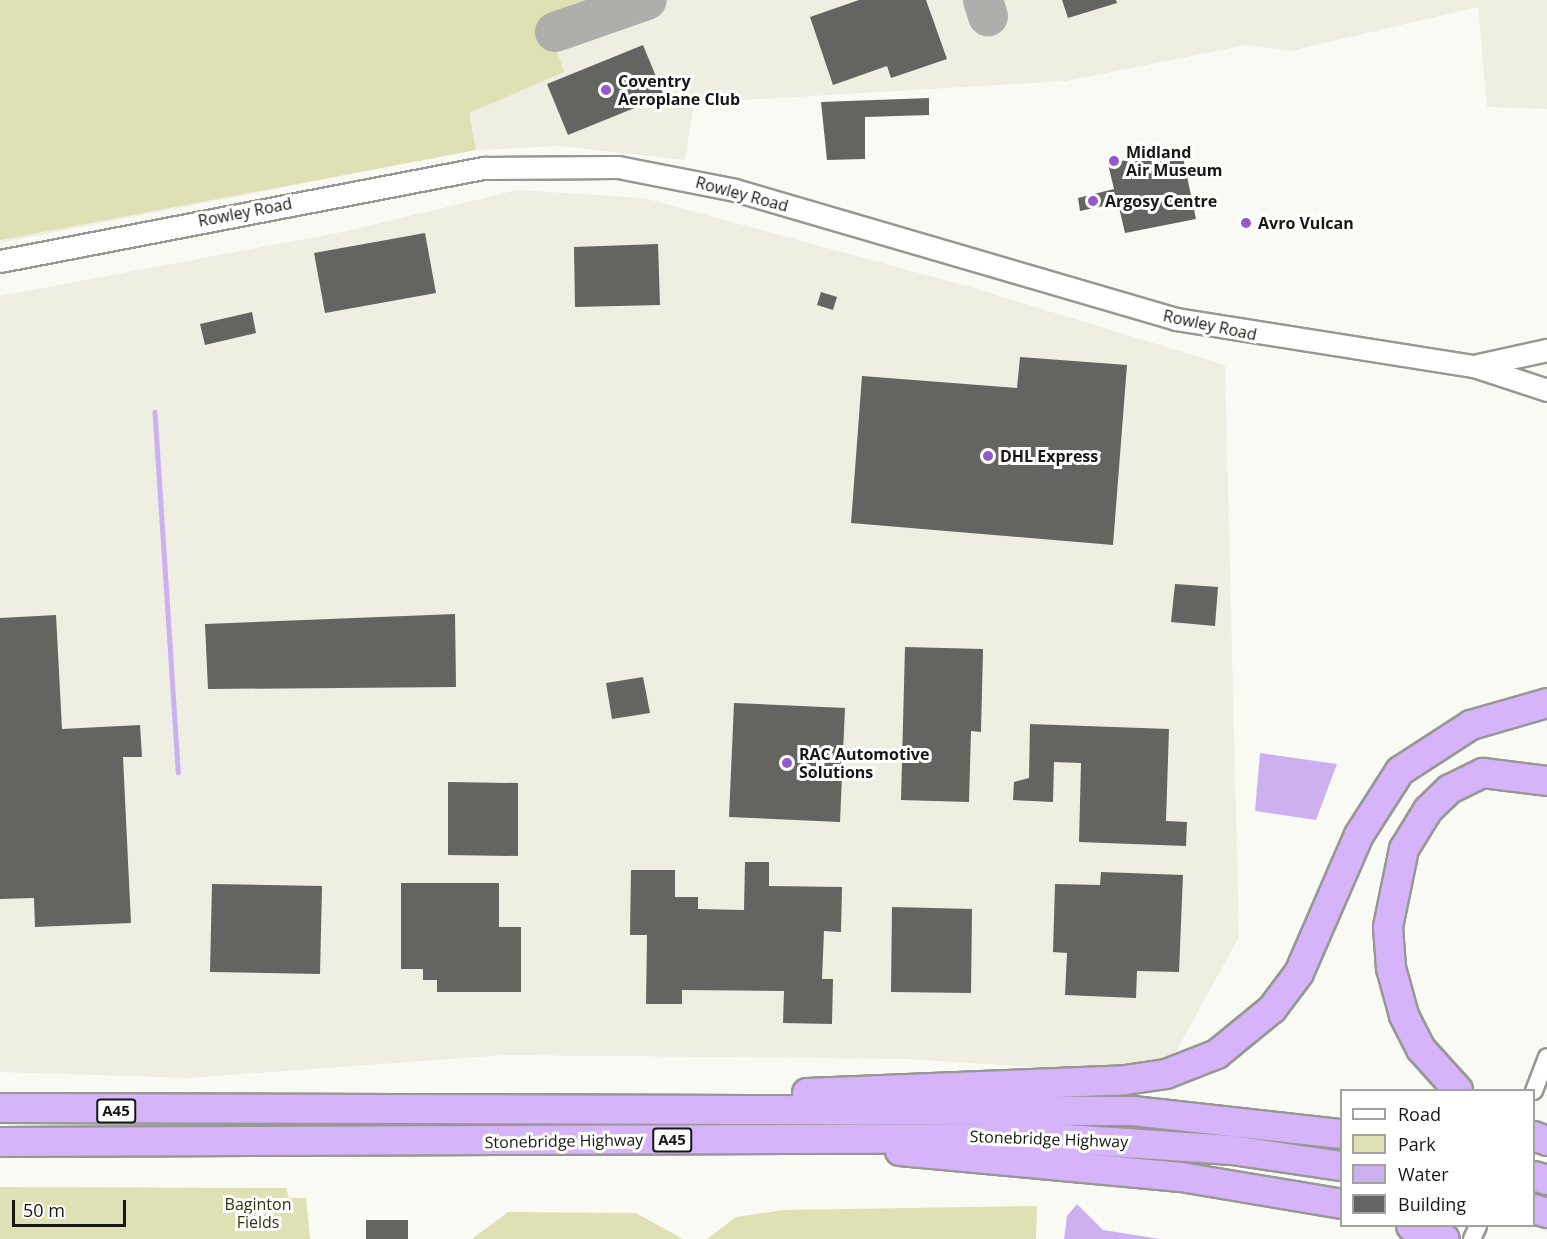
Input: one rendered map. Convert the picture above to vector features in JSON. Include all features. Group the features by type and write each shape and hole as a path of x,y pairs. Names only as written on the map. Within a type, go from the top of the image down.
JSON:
{"highway":[{"path":"689,1110 755,1097 875,1087 1125,1080 1166,1074 1217,1054 1272,1009 1299,973 1359,834 1400,771 1471,725 1547,703"},
{"path":"1457,1089 1421,1049 1404,1015 1391,968 1388,927 1404,849 1428,810 1450,789 1483,773 1547,781"},
{"name":"Stonebridge Highway","path":"0,1108 1133,1112 1340,1134"},
{"path":"805,1139 1181,1177 1340,1204"},
{"name":"Stonebridge Highway","path":"0,1142 805,1139 1107,1141 1340,1166"}],"street":[{"name":"Rowley Road","path":"0,261 484,168 618,167 735,190 1176,319 1474,366 1547,390"},
{"name":"Rowley Road","path":"1474,366 1547,350"},
{"path":"1534,1089 1547,1057"}],"shaded area":[{"path":"0,0 1547,0 1547,109 1487,107 1478,7 1290,51 1246,45 1066,81 694,103 685,160 560,146 476,150 0,243"},
{"path":"517,190 644,198 970,287 1225,365 1239,937 1163,1075 904,1059 505,1055 189,1078 0,1072 0,296 347,231"}],"green space":[{"path":"0,0 614,0 547,22 564,72 469,113 476,150 0,240"},
{"name":"Baginton Fields","path":"0,1187 286,1188 289,1198 306,1198 310,1239 0,1239"},
{"path":"1037,1206 1036,1239 707,1239 736,1217 783,1210"},
{"path":"508,1212 636,1213 683,1239 472,1239"}],"water":[{"path":"1260,753 1337,764 1316,820 1255,811"},
{"path":"1077,1204 1103,1230 1160,1239 1064,1239 1067,1216"}],"building":[{"path":"859,0 926,0 947,59 891,78 887,66 833,85 810,17"},
{"path":"1062,0 1116,0 1117,3 1068,18"},
{"name":"Coventry Aeroplane Club","path":"643,45 664,96 568,135 547,84"},
{"path":"929,98 929,115 865,117 865,159 827,160 821,102"},
{"path":"1181,148 1196,219 1125,233 1118,203 1080,211 1078,198 1114,189 1108,164"},
{"path":"425,233 436,293 325,313 314,253"},
{"path":"658,244 660,305 575,307 574,247"},
{"path":"821,292 837,297 833,310 817,305"},
{"path":"252,312 256,333 205,345 200,324"},
{"name":"DHL Express","path":"1020,357 1127,365 1113,545 851,523 862,376 1017,388"},
{"path":"1175,584 1218,587 1215,626 1171,622"},
{"path":"455,614 456,687 208,689 205,624"},
{"path":"56,615 62,729 140,725 142,757 123,757 131,923 35,927 34,898 0,899 0,618"},
{"path":"905,647 983,649 981,732 971,731 969,802 901,800"},
{"path":"643,677 650,713 612,719 606,683"},
{"name":"RAC Automotive Solutions","path":"734,703 845,708 840,822 729,817"},
{"path":"1030,724 1169,729 1166,821 1187,822 1186,846 1079,842 1081,763 1054,762 1053,802 1013,800 1014,782 1029,778"},
{"path":"448,782 518,783 518,856 448,855"},
{"path":"745,862 769,862 769,886 842,887 841,932 824,931 822,979 833,979 832,1024 783,1023 784,991 682,990 682,1004 646,1004 647,935 630,935 631,870 675,870 675,897 698,897 698,909 744,910"},
{"path":"1101,872 1183,875 1179,972 1137,971 1136,998 1065,995 1067,953 1053,952 1055,884 1100,885"},
{"path":"401,883 499,883 499,927 521,927 521,992 437,992 437,980 423,980 423,969 401,969"},
{"path":"212,884 322,886 320,974 210,972"},
{"path":"892,907 972,909 971,993 891,992"},
{"path":"366,1220 408,1220 408,1239 366,1239"}],"waterway":[{"path":"155,412 178,772"}],"taxiway":[{"path":"555,32 647,0"},
{"path":"983,0 988,16"}],"place":[{"name":"Coventry Aeroplane Club","path":"606,90"},
{"name":"Midland Air Museum","path":"1114,161"},
{"name":"Argosy Centre","path":"1093,201"},
{"name":"Avro Vulcan","path":"1246,223"},
{"name":"DHL Express","path":"988,456"},
{"name":"RAC Automotive Solutions","path":"787,763"}]}
